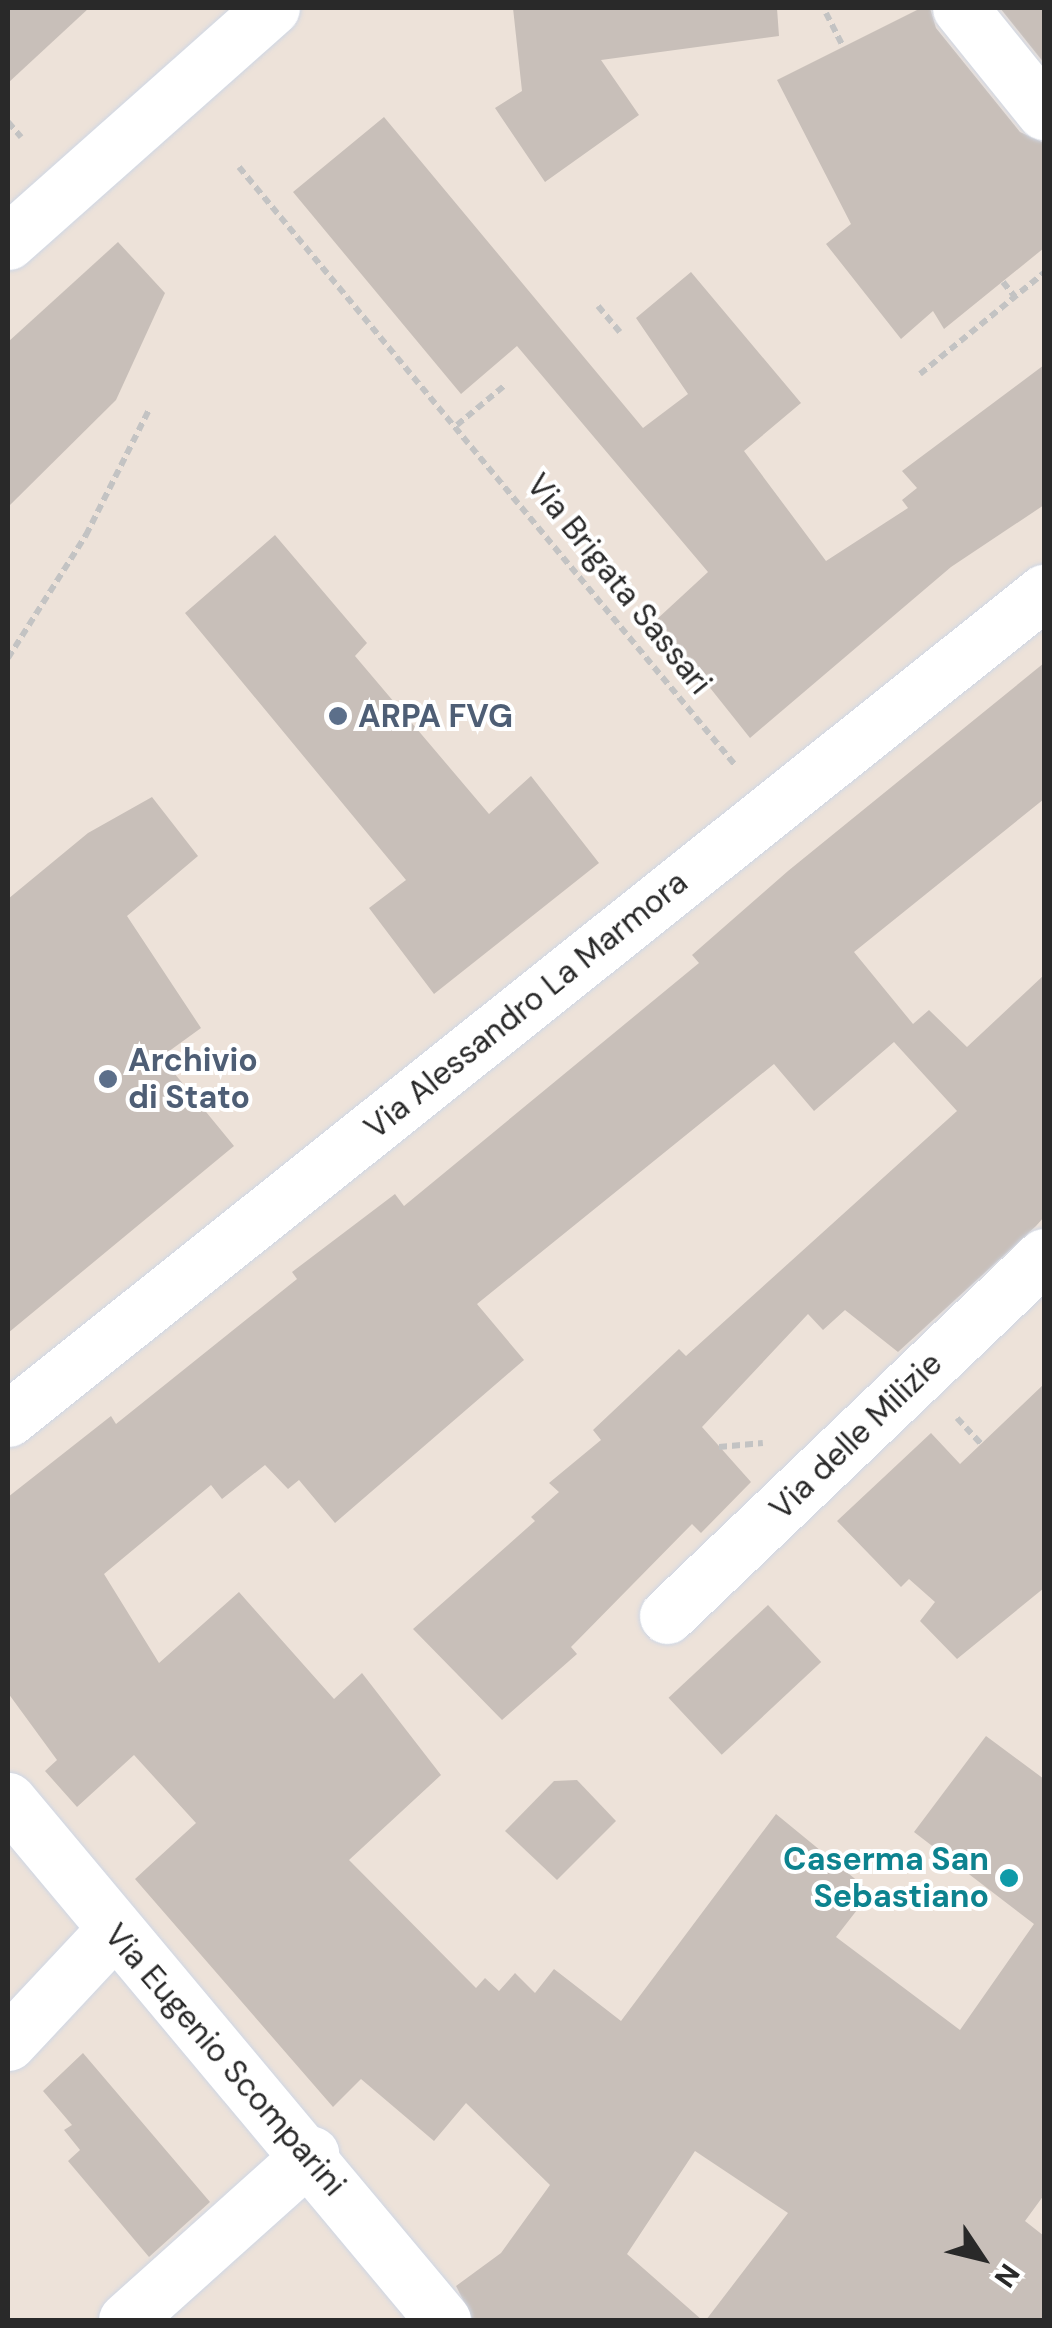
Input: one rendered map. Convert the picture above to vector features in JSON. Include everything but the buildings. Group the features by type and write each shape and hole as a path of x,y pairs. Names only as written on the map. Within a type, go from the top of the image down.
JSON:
{"street":[{"path":"8,242 272,8"},
{"path":"960,8 1044,112"},
{"name":"Via Alessandro La Marmora","path":"8,1419 1044,592"},
{"name":"Via delle Milizie","path":"666,1616 1044,1256"},
{"name":"Via Eugenio Scomparini","path":"8,1800 112,1932 310,2154 443,2320"},
{"path":"8,2044 112,1932"},
{"path":"126,2320 310,2154"}],"path":[{"path":"826,14 843,46"},
{"path":"8,122 22,137"},
{"name":"Via Brigata Sassari","path":"239,167 743,774"},
{"path":"920,374 1044,273"},
{"path":"1003,282 1015,298"},
{"path":"598,306 620,332"},
{"path":"457,425 504,386"},
{"path":"8,658 86,535 150,408"}],"place":[{"name":"ARPA FVG","path":"338,716"},
{"name":"Archivio di Stato","path":"108,1079"},
{"name":"Caserma San Sebastiano","path":"1009,1878"}]}
